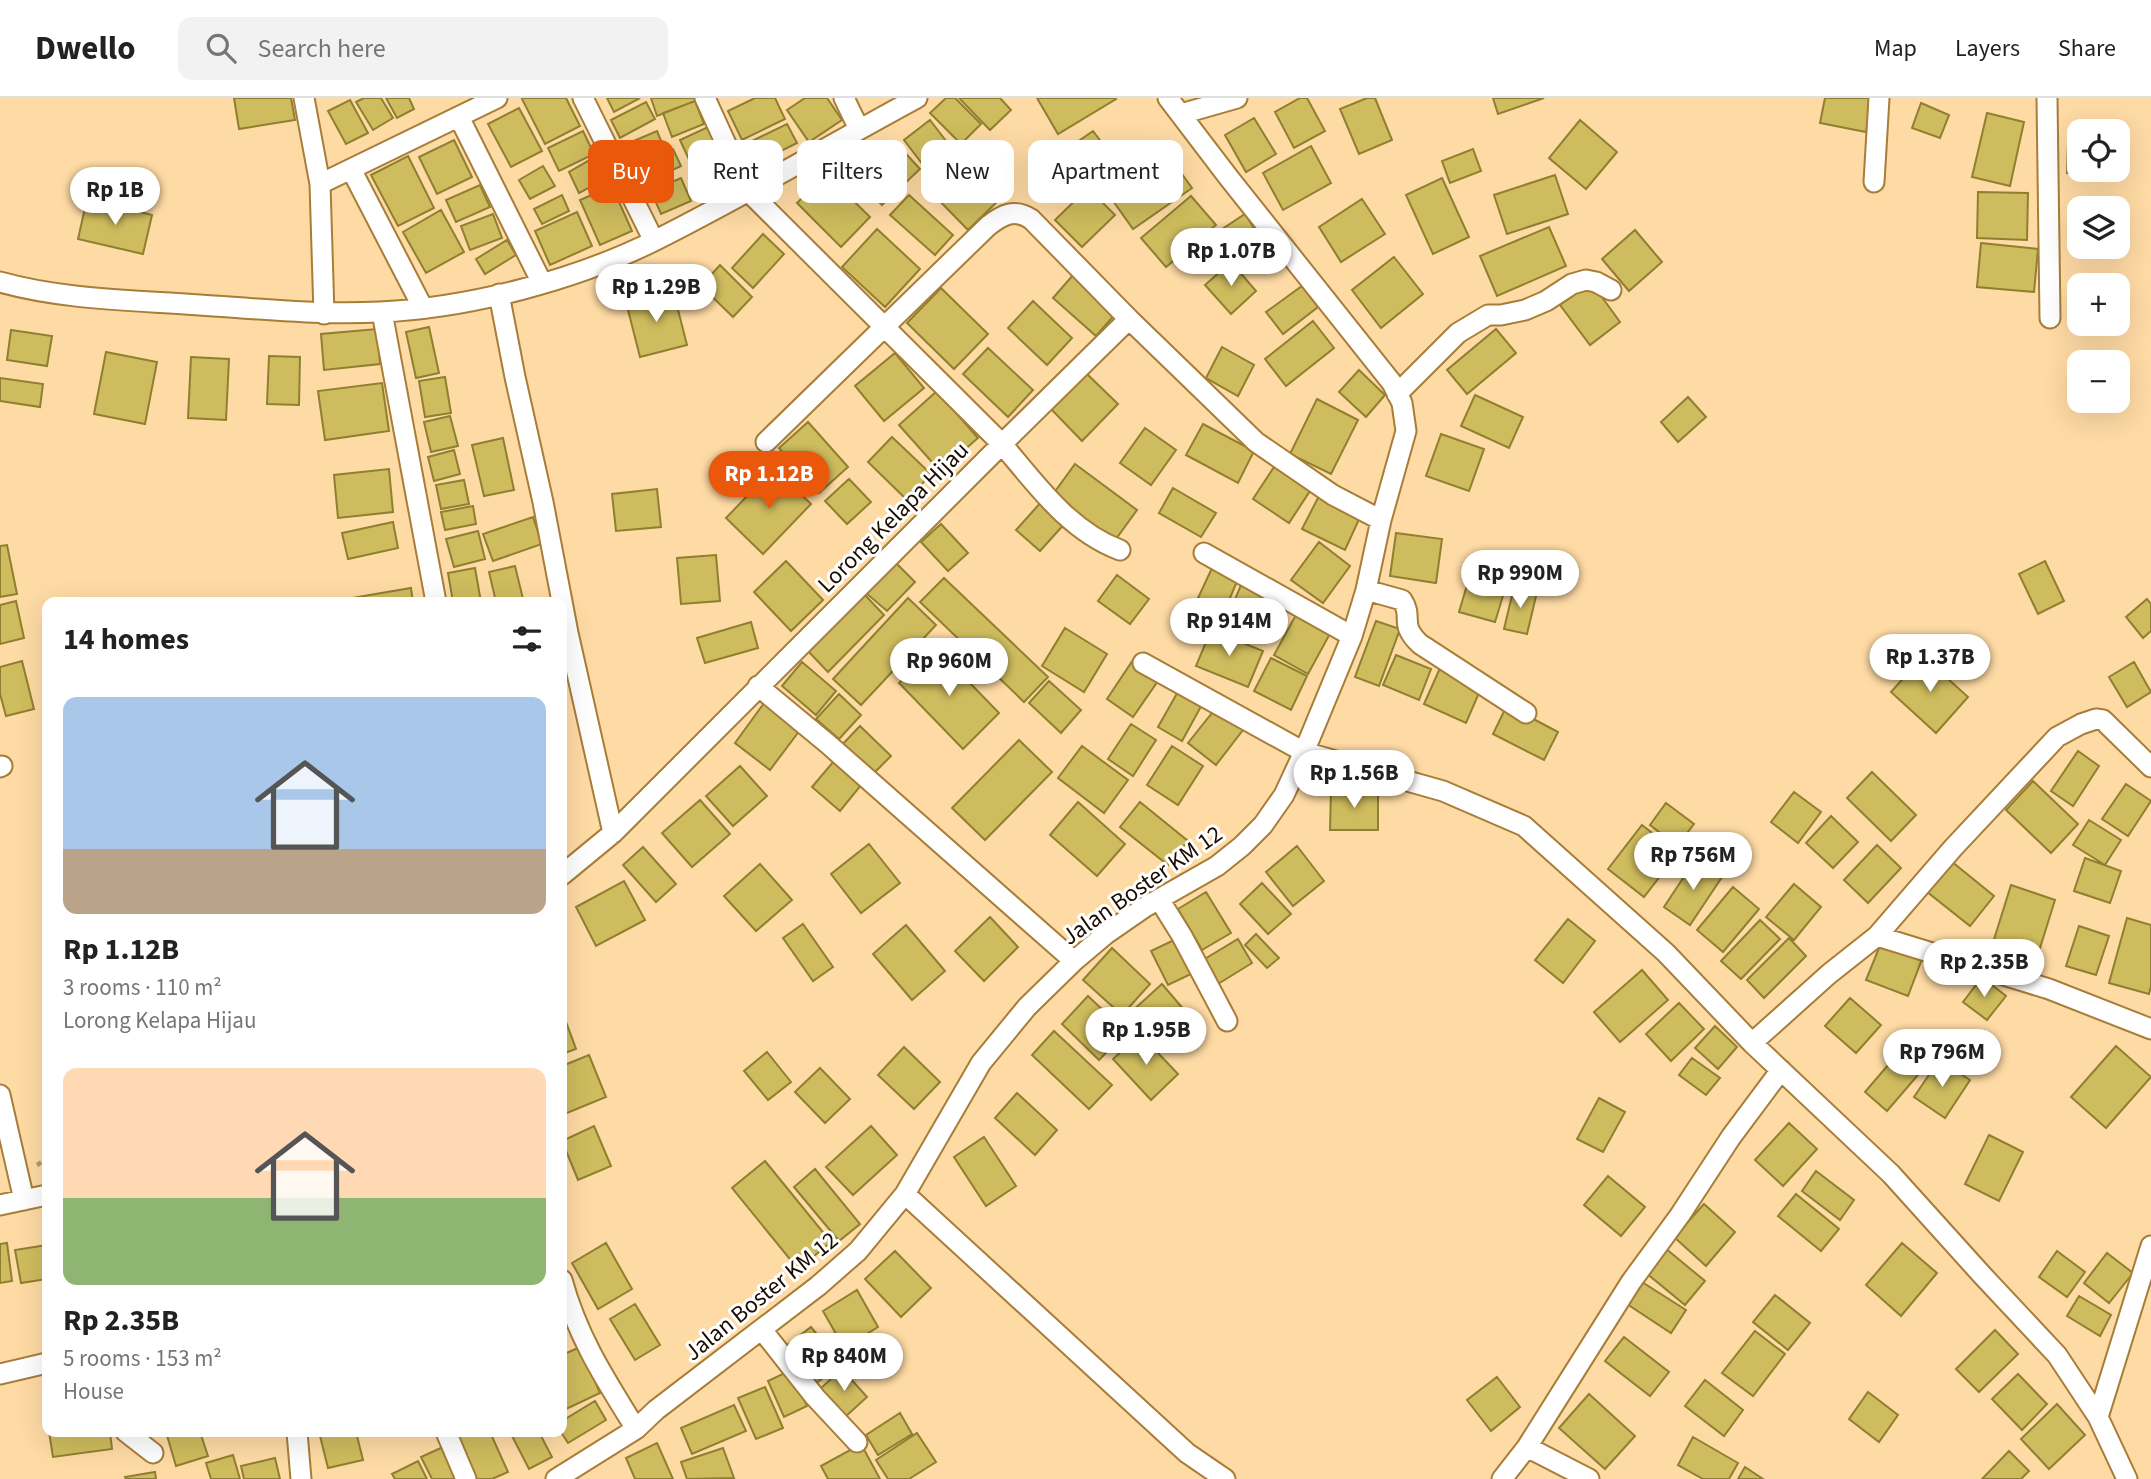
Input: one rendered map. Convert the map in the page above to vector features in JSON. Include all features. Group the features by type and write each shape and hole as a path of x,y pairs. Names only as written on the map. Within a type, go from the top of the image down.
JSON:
{"street":[{"path":"304,98 320,184 324,314"},
{"path":"320,184 497,98"},
{"path":"583,98 654,241"},
{"path":"705,98 724,140"},
{"path":"844,98 859,129"},
{"path":"783,170 917,98"},
{"name":"Jalan Boster KM 12","path":"555,1479 636,1429 656,1410 818,1286 858,1251 905,1194 981,1063 1027,1007 1106,934 1159,899 1217,866 1242,846 1263,825 1284,795 1304,752 1352,636 1366,590 1381,520 1406,431 1402,403 1385,374 1168,98"},
{"path":"1181,114 1237,98"},
{"path":"1874,182 1879,98"},
{"path":"2047,98 2050,318"},
{"path":"459,117 542,283"},
{"path":"351,169 423,308"},
{"path":"0,282 56,294 324,314 423,308 499,294 597,265 654,241 723,203"},
{"name":"Lorong Kelapa Hijau","path":"567,871 613,833 1002,444 760,203"},
{"path":"766,442 988,226 1006,214 1016,212 1031,219 1256,442 1333,495 1381,520"},
{"path":"1397,394 1458,333 1488,314 1501,315 1525,310 1546,302 1572,284 1586,280 1597,282 1611,290"},
{"path":"499,294 544,502 561,597"},
{"path":"382,312 435,597"},
{"path":"1120,550 1104,545 1084,532 1057,507 1002,444 1129,319"},
{"path":"1204,553 1352,636"},
{"path":"1366,590 1402,600 1406,608 1408,630 1420,643 1526,713"},
{"path":"567,628 613,833"},
{"path":"1143,663 1304,752 1444,790 1524,825 1665,953 1752,1044 1891,1174 2057,1355 2098,1417 2127,1479"},
{"path":"758,686 828,744 1074,961"},
{"path":"1752,1044 1829,974 1877,936 1953,848 2057,737 2081,724 2096,719 2103,720 2151,767"},
{"path":"1159,899 1227,1021"},
{"path":"1877,936 2049,989 2151,1029"},
{"path":"1502,1479 1527,1447 1631,1282 1731,1137 1781,1070"},
{"path":"0,1095 24,1200"},
{"path":"905,1194 1187,1453 1225,1479"},
{"path":"0,1205 42,1196"},
{"path":"2098,1417 2151,1246"},
{"path":"567,1299 592,1360 636,1429"},
{"path":"762,1330 815,1397 857,1442"},
{"path":"0,1374 42,1364"},
{"path":"132,1437 153,1453"},
{"path":"297,1437 301,1479"},
{"path":"448,1437 466,1479"},
{"path":"1527,1447 1588,1479"}],"building":[{"path":"234,98 291,98 295,120 239,129"},
{"path":"364,98 381,98 393,118 373,130 356,102"},
{"path":"386,98 409,98 414,109 397,118"},
{"path":"523,98 566,98 580,126 545,144"},
{"path":"607,98 640,98 614,112"},
{"path":"651,98 694,98 695,101 657,116"},
{"path":"755,98 775,98 785,119 742,140 728,111"},
{"path":"805,98 827,98 842,120 812,140 808,140 787,110"},
{"path":"946,98 955,98 981,124 965,140 957,140 930,113"},
{"path":"959,98 1000,98 1011,110 990,130"},
{"path":"1037,98 1115,98 1116,99 1058,134"},
{"path":"1300,98 1307,98 1325,131 1294,148 1275,112"},
{"path":"1367,98 1375,98 1392,140 1359,154 1340,109"},
{"path":"1493,98 1544,98 1498,114"},
{"path":"1825,98 1873,98 1866,132 1820,123"},
{"path":"350,100 368,133 346,144 328,111"},
{"path":"695,101 704,124 672,137 663,113"},
{"path":"646,102 655,119 620,138 611,120"},
{"path":"1921,103 1949,115 1940,138 1912,128"},
{"path":"519,108 542,151 511,167 488,124"},
{"path":"1987,113 2024,122 2010,186 1972,177"},
{"path":"1254,118 1276,154 1246,172 1225,135"},
{"path":"930,120 945,140 921,140 921,162 907,140 904,140"},
{"path":"1580,120 1617,152 1586,189 1549,158"},
{"path":"787,124 797,143 783,150 783,140 754,140"},
{"path":"708,127 714,140 688,140 688,157 680,140"},
{"path":"583,131 588,141 588,157 559,171 548,148"},
{"path":"657,131 661,140 636,140"},
{"path":"1093,131 1100,140 1080,140"},
{"path":"454,140 472,177 437,194 419,157"},
{"path":"1311,146 1331,183 1283,210 1263,173"},
{"path":"1473,149 1481,171 1450,183 1442,161"},
{"path":"674,151 681,166 674,169"},
{"path":"907,155 920,169 907,181"},
{"path":"408,156 434,208 398,226 371,175"},
{"path":"588,161 588,188 579,193 569,172"},
{"path":"543,166 555,186 530,199 519,180"},
{"path":"1183,175 1192,188 1183,194"},
{"path":"1555,175 1568,214 1507,234 1494,195"},
{"path":"681,178 688,194 688,202 661,214 656,203 674,203 674,181"},
{"path":"1442,178 1469,237 1433,254 1406,195"},
{"path":"480,185 490,207 456,222 446,200"},
{"path":"1978,192 2028,193 2027,240 1977,238"},
{"path":"562,195 569,211 542,224 534,209"},
{"path":"909,195 953,235 935,255 890,215 901,203 907,203"},
{"path":"588,196 588,203 620,203 632,231 600,245 580,200"},
{"path":"1191,196 1216,225 1166,267 1141,238"},
{"path":"87,199 152,215 143,254 78,239"},
{"path":"1362,199 1385,234 1341,262 1319,227"},
{"path":"797,203 856,203 870,217 841,247"},
{"path":"942,203 996,203 968,230"},
{"path":"1073,203 1103,203 1115,215 1082,247 1055,220"},
{"path":"1115,203 1170,203 1133,229"},
{"path":"441,210 464,252 426,273 403,232"},
{"path":"577,212 592,246 550,265 535,231"},
{"path":"493,214 502,238 470,250 461,226"},
{"path":"1245,214 1259,236 1218,263 1204,241"},
{"path":"1549,227 1566,266 1497,296 1480,256"},
{"path":"877,229 920,269 885,307 842,267"},
{"path":"1635,230 1662,262 1629,291 1602,259"},
{"path":"763,234 784,254 753,288 732,268"},
{"path":"507,240 516,255 485,274 476,259"},
{"path":"1981,243 2038,249 2034,292 1977,287"},
{"path":"1394,257 1423,294 1381,328 1352,290"},
{"path":"1231,262 1256,291 1231,314 1205,285"},
{"path":"720,265 752,297 733,317 701,286"},
{"path":"1074,274 1117,312 1096,336 1053,298"},
{"path":"1591,282 1620,322 1590,345 1560,305"},
{"path":"1302,286 1318,307 1283,334 1266,312"},
{"path":"941,288 988,334 954,369 907,323"},
{"path":"673,290 687,345 640,357 626,302"},
{"path":"1033,301 1072,338 1047,365 1008,328"},
{"path":"1313,321 1334,348 1286,386 1265,359"},
{"path":"429,327 439,373 416,378 406,332"},
{"path":"377,329 380,364 324,370 321,334"},
{"path":"1496,329 1516,353 1467,394 1447,370"},
{"path":"11,330 52,336 47,366 7,360"},
{"path":"1222,347 1254,365 1238,396 1206,378"},
{"path":"988,348 1033,390 1008,417 963,374"},
{"path":"106,352 157,362 145,424 94,414"},
{"path":"895,353 924,388 884,421 855,386"},
{"path":"269,356 300,357 299,405 267,404"},
{"path":"191,357 229,359 226,420 188,418"},
{"path":"1359,370 1385,395 1366,417 1339,392"},
{"path":"1085,372 1118,404 1082,441 1050,408"},
{"path":"445,377 451,413 425,417 419,381"},
{"path":"0,378 43,384 40,407 0,401"},
{"path":"382,383 389,431 325,440 318,391"},
{"path":"937,391 978,438 940,471 899,425"},
{"path":"1475,395 1523,417 1509,448 1461,426"},
{"path":"1688,397 1706,417 1678,442 1661,422"},
{"path":"1317,399 1358,420 1331,474 1290,454"},
{"path":"450,416 458,446 431,452 424,422"},
{"path":"808,422 848,467 819,493 779,448"},
{"path":"1203,424 1254,451 1238,483 1186,455"},
{"path":"1145,428 1176,450 1151,485 1120,463"},
{"path":"1441,434 1484,449 1469,491 1426,476"},
{"path":"892,437 931,474 907,500 868,462"},
{"path":"503,438 514,490 484,496 472,445"},
{"path":"454,450 460,474 434,481 428,457"},
{"path":"1075,464 1137,510 1113,543 1051,497"},
{"path":"1274,467 1310,491 1289,523 1253,499"},
{"path":"774,468 811,504 763,554 726,518"},
{"path":"389,469 393,512 338,518 334,475"},
{"path":"849,479 871,502 847,524 825,501"},
{"path":"464,480 469,504 441,509 436,485"},
{"path":"1173,488 1216,513 1201,537 1159,513"},
{"path":"657,489 661,527 616,531 612,494"},
{"path":"1320,494 1361,515 1345,550 1302,529"},
{"path":"1043,500 1067,521 1040,551 1016,530"},
{"path":"473,506 476,524 445,530 441,512"},
{"path":"533,517 542,544 493,561 483,534"},
{"path":"393,522 398,548 348,559 342,533"},
{"path":"941,524 968,553 948,571 921,542"},
{"path":"478,531 485,559 454,567 446,539"},
{"path":"1396,533 1442,539 1436,583 1390,576"},
{"path":"1319,542 1350,566 1323,603 1291,580"},
{"path":"7,545 17,594 0,597 0,546"},
{"path":"716,555 720,601 681,604 677,558"},
{"path":"786,561 823,600 791,631 754,592"},
{"path":"2045,561 2064,601 2038,614 2019,574"},
{"path":"895,562 915,582 887,611 866,593"},
{"path":"515,566 523,597 495,597 489,572"},
{"path":"475,568 480,597 452,597 448,573"},
{"path":"1212,568 1238,579 1225,610 1198,598"},
{"path":"1117,575 1149,599 1130,624 1098,601"},
{"path":"1470,575 1506,586 1495,622 1459,612"},
{"path":"944,578 1048,677 1024,702 920,602"},
{"path":"1241,585 1276,600 1264,631 1228,616"},
{"path":"1514,587 1537,592 1527,634 1504,629"},
{"path":"411,588 412,597 358,597"},
{"path":"864,594 884,615 828,672 807,650"},
{"path":"908,598 936,625 861,705 833,679"},
{"path":"2147,599 2151,604 2151,631 2143,638 2126,617"},
{"path":"16,601 24,638 0,644 0,605"},
{"path":"1298,611 1332,630 1308,674 1274,655"},
{"path":"1376,621 1400,629 1379,686 1355,677"},
{"path":"751,622 758,648 705,663 697,638"},
{"path":"1065,628 1107,654 1084,692 1042,666"},
{"path":"1211,630 1263,651 1248,687 1196,666"},
{"path":"935,647 999,713 963,749 899,683"},
{"path":"1396,655 1431,669 1419,700 1383,685"},
{"path":"1923,656 1968,697 1936,733 1891,692"},
{"path":"1271,658 1307,676 1291,710 1254,691"},
{"path":"1133,660 1160,678 1133,717 1107,699"},
{"path":"22,661 34,709 6,716 0,694 0,667"},
{"path":"802,662 836,691 816,715 782,686"},
{"path":"2134,662 2151,692 2127,707 2109,677"},
{"path":"1440,668 1482,686 1466,723 1424,704"},
{"path":"1049,681 1081,710 1061,733 1029,703"},
{"path":"1180,688 1204,701 1182,741 1158,727"},
{"path":"839,694 861,715 839,739 816,719"},
{"path":"767,699 803,726 770,770 735,743"},
{"path":"1507,705 1558,732 1544,760 1493,734"},
{"path":"1216,708 1243,730 1216,765 1188,743"},
{"path":"1131,724 1156,740 1133,776 1108,759"},
{"path":"860,726 891,756 870,777 840,747"},
{"path":"1019,740 1052,772 985,840 952,808"},
{"path":"1082,746 1128,780 1104,813 1058,778"},
{"path":"1172,746 1203,766 1178,805 1147,785"},
{"path":"2078,751 2099,766 2073,806 2051,791"},
{"path":"834,761 862,784 840,811 812,787"},
{"path":"740,766 767,796 733,826 706,796"},
{"path":"1872,772 1916,815 1891,841 1847,798"},
{"path":"2033,781 2078,824 2051,853 2006,810"},
{"path":"2126,784 2151,801 2128,836 2102,819"},
{"path":"1331,790 1378,790 1378,830 1330,830"},
{"path":"1794,792 1821,812 1798,843 1771,822"},
{"path":"700,800 730,834 692,867 662,833"},
{"path":"1078,802 1125,844 1097,876 1050,835"},
{"path":"1140,802 1188,841 1168,865 1120,827"},
{"path":"1666,803 1694,824 1677,846 1650,825"},
{"path":"1831,816 1858,842 1833,868 1806,843"},
{"path":"2089,820 2121,840 2105,865 2073,845"},
{"path":"1642,825 1678,853 1644,897 1608,869"},
{"path":"869,844 900,883 861,913 831,874"},
{"path":"1877,845 1901,868 1868,903 1844,880"},
{"path":"1297,846 1324,881 1293,906 1266,872"},
{"path":"643,847 676,884 656,902 623,865"},
{"path":"2085,858 2121,871 2110,903 2074,891"},
{"path":"1695,860 1722,877 1690,925 1664,907"},
{"path":"1951,861 1994,896 1970,926 1926,891"},
{"path":"760,864 792,900 756,931 724,896"},
{"path":"624,881 645,920 596,946 576,907"},
{"path":"1262,883 1291,914 1268,934 1240,904"},
{"path":"1794,884 1821,907 1794,940 1766,917"},
{"path":"2011,885 2055,900 2035,964 1991,949"},
{"path":"1733,887 1759,909 1723,952 1697,930"},
{"path":"1206,892 1231,933 1202,950 1178,909"},
{"path":"990,917 1018,947 984,981 955,951"},
{"path":"2127,918 2151,925 2149,994 2109,983"},
{"path":"1568,919 1595,941 1563,983 1535,960"},
{"path":"1760,920 1780,939 1741,979 1721,961"},
{"path":"803,924 833,967 813,981 783,938"},
{"path":"906,925 945,971 912,1000 873,954"},
{"path":"2079,926 2109,936 2096,975 2066,966"},
{"path":"1256,934 1279,958 1267,968 1245,945"},
{"path":"1789,938 1806,956 1764,998 1747,980"},
{"path":"1176,939 1193,973 1168,985 1151,951"},
{"path":"1238,939 1252,963 1218,984 1203,960"},
{"path":"1881,943 1922,959 1908,996 1866,980"},
{"path":"1112,948 1150,984 1122,1015 1083,980"},
{"path":"1642,970 1668,1000 1620,1042 1594,1012"},
{"path":"1982,977 2006,996 1987,1020 1963,1002"},
{"path":"1162,984 1185,1011 1155,1038 1131,1012"},
{"path":"1088,996 1126,1032 1099,1060 1062,1024"},
{"path":"1850,998 1881,1025 1856,1053 1825,1026"},
{"path":"1679,1003 1704,1029 1671,1061 1646,1034"},
{"path":"567,1025 576,1049 567,1052"},
{"path":"1715,1026 1737,1047 1718,1069 1695,1048"},
{"path":"1054,1031 1112,1085 1089,1109 1032,1055"},
{"path":"1140,1034 1178,1074 1151,1100 1113,1059"},
{"path":"2116,1046 2151,1077 2106,1128 2071,1097"},
{"path":"904,1047 940,1082 914,1109 878,1075"},
{"path":"1901,1050 1923,1069 1887,1111 1865,1092"},
{"path":"767,1052 791,1082 768,1100 744,1071"},
{"path":"589,1055 606,1097 567,1113 567,1064"},
{"path":"1692,1058 1720,1078 1706,1095 1679,1075"},
{"path":"1939,1060 1970,1080 1945,1118 1914,1097"},
{"path":"820,1068 850,1099 825,1123 795,1092"},
{"path":"1017,1093 1057,1130 1035,1155 995,1118"},
{"path":"1599,1098 1625,1112 1603,1152 1577,1139"},
{"path":"1789,1123 1817,1149 1783,1186 1755,1160"},
{"path":"594,1126 611,1166 578,1180 567,1153 567,1139"},
{"path":"871,1126 897,1155 853,1195 826,1167"},
{"path":"1989,1135 2023,1152 1999,1201 1965,1184"},
{"path":"984,1137 1016,1186 986,1206 954,1157"},
{"path":"765,1161 831,1242 798,1269 732,1188"},
{"path":"815,1169 860,1224 839,1241 794,1187"},
{"path":"1816,1171 1854,1200 1840,1220 1802,1191"},
{"path":"1608,1176 1645,1207 1621,1236 1584,1205"},
{"path":"1796,1194 1839,1229 1821,1251 1778,1216"},
{"path":"1704,1204 1735,1232 1706,1266 1674,1237"},
{"path":"7,1243 12,1281 0,1283 0,1244"},
{"path":"606,1243 632,1289 598,1309 572,1263"},
{"path":"1902,1243 1937,1273 1901,1316 1866,1285"},
{"path":"42,1246 42,1280 21,1283 15,1250"},
{"path":"1665,1248 1705,1281 1685,1305 1645,1272"},
{"path":"895,1251 931,1288 901,1317 865,1279"},
{"path":"2057,1251 2085,1272 2067,1297 2039,1277"},
{"path":"2107,1253 2133,1273 2109,1303 2084,1283"},
{"path":"1642,1282 1686,1310 1671,1333 1627,1304"},
{"path":"857,1290 878,1327 844,1348 823,1311"},
{"path":"1775,1295 1810,1323 1788,1350 1753,1322"},
{"path":"2079,1296 2111,1315 2100,1336 2067,1316"},
{"path":"635,1304 660,1345 635,1360 610,1319"},
{"path":"811,1327 841,1364 815,1384 785,1347"},
{"path":"1995,1330 2018,1354 1979,1392 1956,1369"},
{"path":"1755,1331 1785,1354 1753,1396 1722,1373"},
{"path":"1624,1337 1669,1372 1650,1396 1605,1361"},
{"path":"580,1347 600,1393 567,1409 567,1353"},
{"path":"842,1369 867,1397 845,1417 820,1389"},
{"path":"791,1370 807,1406 784,1417 768,1381"},
{"path":"2018,1374 2047,1404 2022,1430 1992,1399"},
{"path":"1497,1377 1520,1407 1491,1431 1467,1400"},
{"path":"1705,1380 1743,1410 1724,1436 1685,1406"},
{"path":"765,1387 783,1428 756,1439 738,1398"},
{"path":"1868,1392 1898,1415 1879,1442 1849,1419"},
{"path":"1589,1394 1635,1436 1605,1469 1559,1428"},
{"path":"595,1401 606,1420 568,1443 564,1437 567,1437 567,1418"},
{"path":"2057,1404 2085,1435 2049,1469 2021,1439"},
{"path":"734,1405 746,1431 692,1454 681,1428"},
{"path":"900,1413 912,1434 878,1455 866,1435"},
{"path":"917,1433 936,1462 909,1479 888,1479 876,1460"},
{"path":"50,1437 111,1437 112,1449 53,1457"},
{"path":"167,1437 202,1437 208,1456 176,1466"},
{"path":"320,1437 357,1437 363,1460 328,1468"},
{"path":"457,1437 492,1437 508,1472 492,1479 475,1479"},
{"path":"513,1437 542,1437 552,1457 529,1469"},
{"path":"1693,1437 1738,1463 1729,1479 1703,1479 1678,1465"},
{"path":"657,1443 673,1479 635,1479 626,1458"},
{"path":"861,1444 880,1479 828,1479 821,1466"},
{"path":"445,1446 461,1479 432,1479 421,1457"},
{"path":"723,1448 734,1478 687,1479 681,1462"},
{"path":"2009,1451 2029,1471 2021,1479 1982,1479"},
{"path":"233,1455 240,1479 211,1479 206,1463"},
{"path":"275,1458 280,1479 244,1479 241,1466"},
{"path":"418,1461 427,1479 395,1479 392,1474"},
{"path":"1745,1467 1763,1479 1738,1479"},
{"path":"155,1472 156,1479 125,1477"}]}
